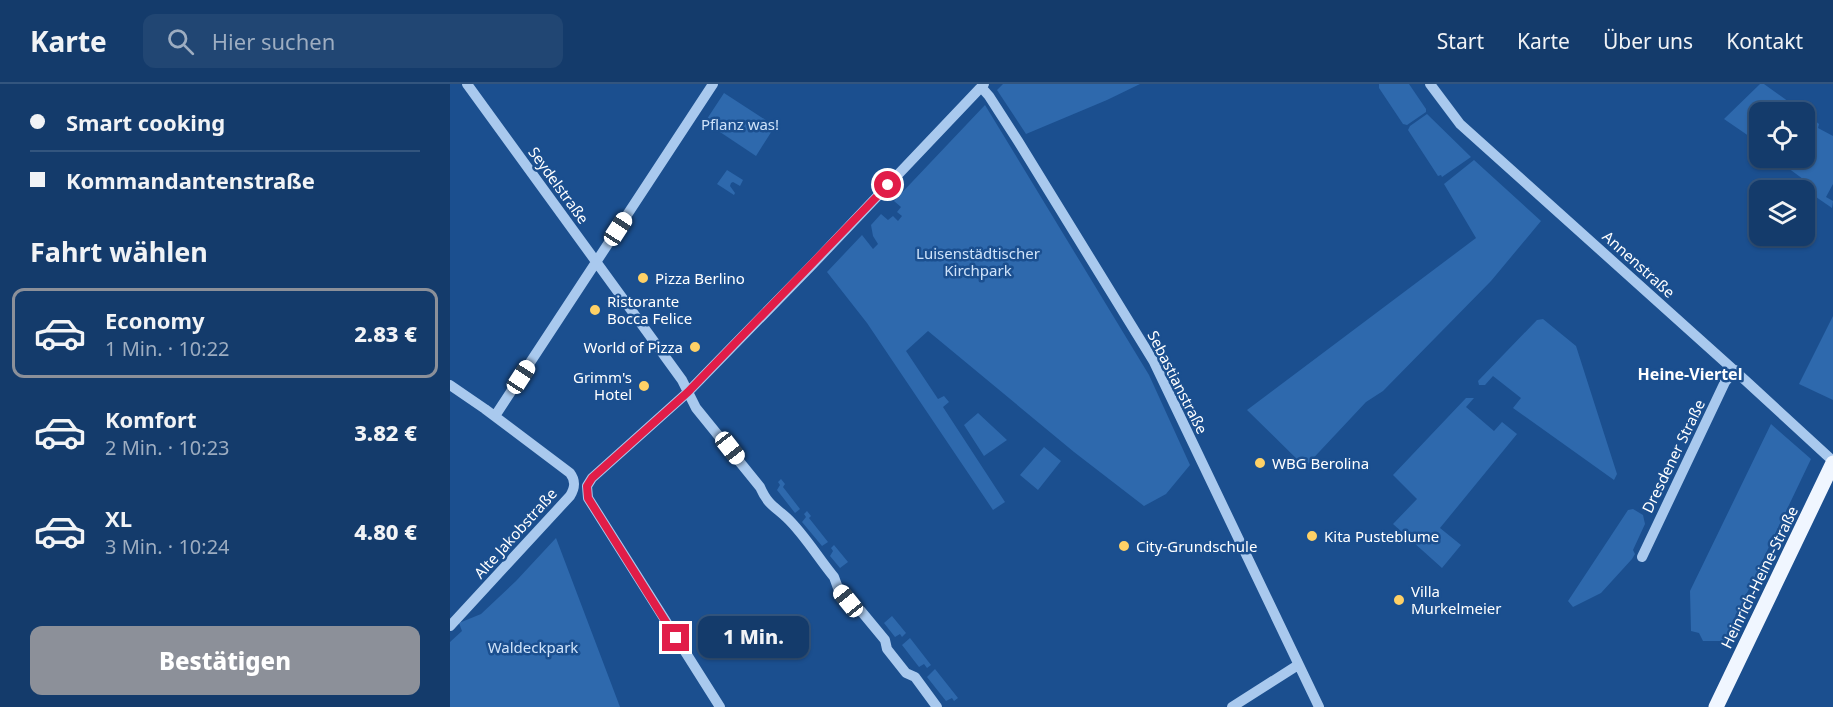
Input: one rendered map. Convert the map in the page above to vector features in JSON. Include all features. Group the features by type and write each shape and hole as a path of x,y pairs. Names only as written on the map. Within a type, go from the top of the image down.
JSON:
{"main road":[{"name":"Heinrich-Heine-Straße","path":"1716,707 1833,462"}],"street":[{"name":"Seydelstraße","path":"467,84 682,380 696,408 760,487 777,512 790,523 834,577 838,588 848,601 861,611 885,640 887,649 906,673 915,677 937,707"},
{"path":"450,385 495,416 713,84"},
{"name":"Annenstraße","path":"1430,84 1460,124 1735,370 1833,462"},
{"path":"720,707 588,498 587,486 592,478 688,392 803,275 982,86"},
{"name":"Sebastianstraße","path":"982,86 1154,362 1319,707"},
{"name":"Dresdener Straße","path":"1642,557 1725,382 1735,370"},
{"name":"Alte Jakobstraße","path":"450,626 573,491 573,478 570,474 495,416"},
{"path":"1232,707 1298,665"}],"green space":[{"path":"1003,84 1140,84 1026,134 997,90"},
{"path":"1379,84 1409,84 1426,112 1407,125 1403,124 1379,88"},
{"path":"1760,84 1764,84 1789,102 1749,102 1749,136 1724,119"},
{"name":"Pflanz was!","path":"724,93 775,126 756,156 705,122"},
{"name":"Luisenstädtischer Kirchpark","path":"985,105 1149,375 1190,465 1166,494 1144,506 1074,452 928,331 906,351 938,399 944,396 949,402 943,407 1005,502 993,510 867,323 827,272 862,235 873,249 878,244 873,236 871,225 881,214 888,220 893,216 898,221 902,216 897,212 901,207 894,201"},
{"path":"1427,114 1471,157 1442,177 1438,176 1408,130"},
{"path":"1815,121 1819,124 1818,128 1833,136 1833,184 1826,197 1833,201 1832,208 1815,196 1815,180 1803,179 1788,168 1815,168"},
{"path":"1474,160 1541,221 1491,281 1383,391 1366,402 1305,467 1247,410 1476,238 1444,184"},
{"path":"727,170 743,180 740,186 731,183 734,195 717,184"},
{"path":"1833,316 1833,400 1799,384"},
{"path":"1543,319 1576,346 1617,474 1614,480 1513,408 1521,398 1493,376 1485,385 1479,385 1478,381 1537,320"},
{"path":"1466,398 1474,398 1466,407 1494,431 1502,422 1517,434 1440,528 1461,545 1442,568 1393,524 1417,499 1393,475"},
{"path":"978,413 1007,440 984,456 964,425"},
{"path":"1771,424 1811,459 1724,641 1703,641 1699,633 1691,631 1690,591"},
{"path":"1044,447 1061,461 1038,490 1020,475"},
{"path":"781,479 785,484 783,487 800,509 795,513 777,490"},
{"path":"1633,509 1643,515 1645,524 1633,550 1635,554 1632,559 1601,593 1573,607 1568,601 1628,510"},
{"path":"807,511 811,516 809,518 828,542 822,546 802,522"},
{"name":"Waldeckpark","path":"556,538 620,707 450,707 450,642 462,631 459,623 481,614"},
{"path":"834,545 848,562 840,568 830,556"},
{"path":"892,616 906,633 902,637 900,634 895,637 884,623"},
{"path":"910,638 931,665 927,668 924,664 919,667 902,645"},
{"path":"935,669 958,698 954,701 952,698 946,701 927,677"}],"place":[{"name":"Pizza Berlino","path":"643,278"},
{"name":"Ristorante Bocca Felice","path":"595,310"},
{"name":"World of Pizza","path":"695,347"},
{"name":"Grimm's Hotel","path":"644,386"},
{"name":"WBG Berolina","path":"1260,463"},
{"name":"Kita Pusteblume","path":"1312,536"},
{"name":"City-Grundschule","path":"1124,546"},
{"name":"Villa Murkelmeier","path":"1399,600"}],"district":[{"name":"Heine-Viertel","path":"1690,374"}],"route":[{"path":"676,638 588,498 587,486 592,478 688,392 888,185"}]}
